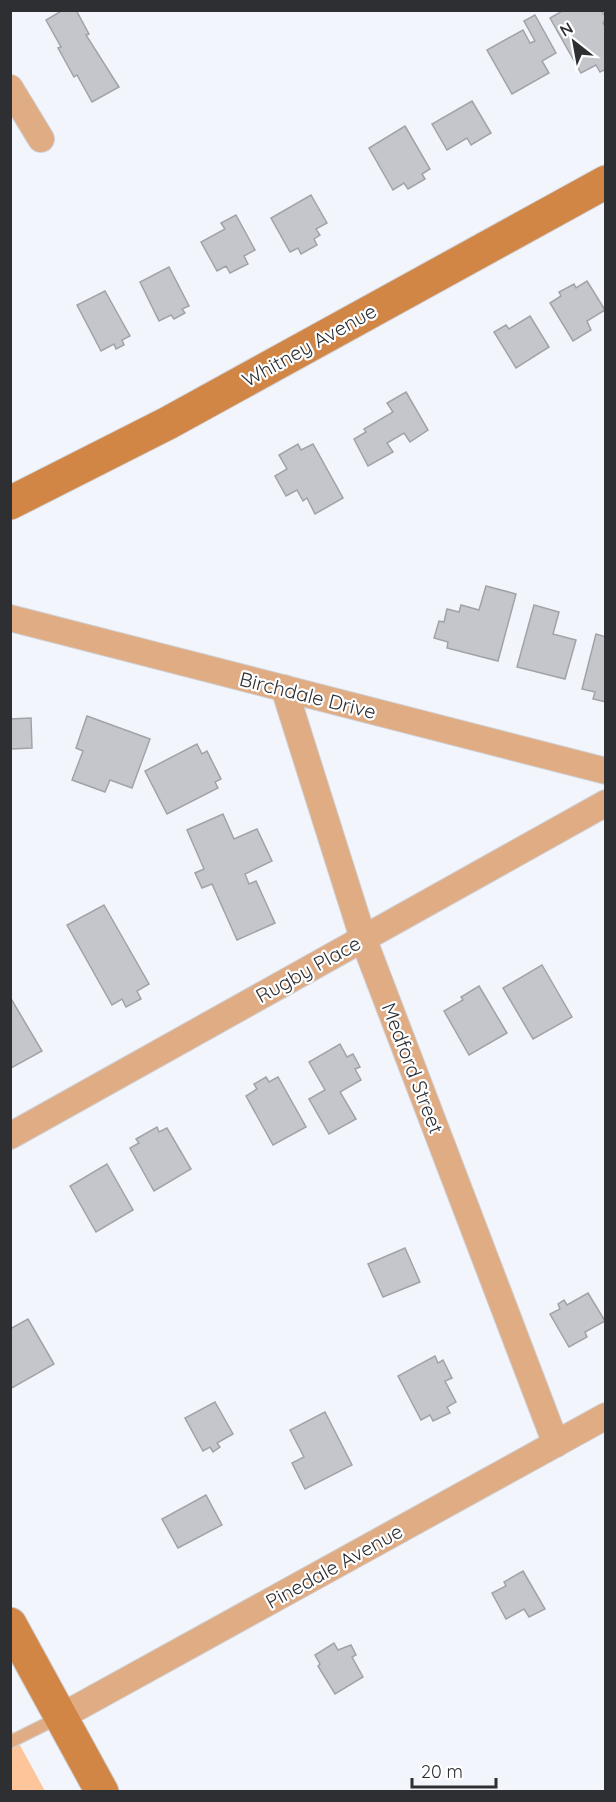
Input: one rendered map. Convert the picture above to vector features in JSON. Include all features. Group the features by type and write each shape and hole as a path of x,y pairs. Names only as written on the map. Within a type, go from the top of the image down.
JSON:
{"main road":[{"name":"Whitney Avenue","path":"10,503 168,423 606,182"},
{"path":"10,1624 102,1791"}],"street":[{"path":"10,88 40,139"},
{"name":"Birchdale Drive","path":"10,618 606,771"},
{"name":"Medford Street","path":"284,688 363,938 556,1444"},
{"name":"Rugby Place","path":"10,1136 606,803"},
{"name":"Pinedale Avenue","path":"62,1716 606,1416"}],"lane":[{"path":"10,1742 62,1716"}],"shaded area":[{"path":"11,1729 45,1791 11,1791"}],"building":[{"path":"63,10 76,10 89,34 86,35 119,87 92,102 77,75 74,77 46,20"},
{"path":"564,10 601,10 606,18 603,23 606,28 606,69 600,72 596,65 581,73 550,18"},
{"path":"535,15 556,53 542,61 549,73 512,94 487,50 523,30 530,43 535,41 524,21"},
{"path":"472,101 491,133 471,145 467,138 447,150 432,124"},
{"path":"405,126 430,169 422,174 425,179 408,189 404,183 393,190 369,148"},
{"path":"311,195 327,223 316,229 320,235 314,239 317,245 301,254 298,248 290,252 271,218"},
{"path":"236,215 255,250 244,256 248,264 230,273 226,266 217,271 201,242 225,229 221,223"},
{"path":"169,267 189,306 182,309 185,313 174,319 171,315 159,321 140,282"},
{"path":"587,281 605,310 587,321 591,330 573,341 550,303 561,296 559,292 574,284 576,288"},
{"path":"105,291 130,336 122,340 124,345 116,349 114,344 101,351 77,305"},
{"path":"530,316 549,347 516,368 494,332 506,325 509,329"},
{"path":"406,392 428,430 410,442 404,433 387,443 393,452 368,466 354,439 366,432 364,429 393,412 387,403"},
{"path":"298,444 301,450 313,444 343,498 315,514 307,498 303,501 297,490 286,496 275,476 287,469 279,455"},
{"path":"486,586 516,594 498,661 447,648 448,642 434,638 439,621 444,622 447,609 459,612 461,605 479,610"},
{"path":"534,605 559,612 553,634 576,640 565,679 517,667"},
{"path":"596,634 606,637 606,702 593,699 595,692 582,689"},
{"path":"87,716 150,739 132,788 110,780 105,792 72,780 83,751 76,748"},
{"path":"31,718 32,748 11,749 10,762 10,719"},
{"path":"197,744 202,754 207,751 221,779 215,782 218,788 167,814 145,771"},
{"path":"223,814 234,839 257,829 272,861 245,874 249,884 256,881 275,923 237,940 212,884 202,888 195,873 204,869 187,830"},
{"path":"104,905 149,984 137,991 141,999 126,1007 122,999 112,1005 67,925"},
{"path":"542,965 572,1017 533,1039 503,988"},
{"path":"479,986 507,1033 469,1055 444,1011 463,1000 461,997"},
{"path":"10,997 42,1051 11,1068 10,1066"},
{"path":"340,1044 347,1057 353,1054 360,1067 355,1069 361,1080 340,1092 356,1119 329,1134 309,1099 325,1090 309,1062"},
{"path":"266,1077 269,1082 278,1077 306,1127 273,1145 246,1096 257,1089 254,1084"},
{"path":"157,1127 159,1132 167,1128 191,1169 154,1191 130,1148 139,1143 136,1139"},
{"path":"107,1164 133,1210 96,1232 70,1186"},
{"path":"405,1248 420,1282 383,1297 368,1264"},
{"path":"588,1293 605,1321 585,1332 587,1337 569,1347 550,1314 560,1309 558,1304 564,1300 567,1305"},
{"path":"28,1319 54,1364 10,1389 10,1329"},
{"path":"435,1356 438,1363 443,1360 452,1378 445,1381 456,1402 447,1407 450,1413 433,1421 430,1415 421,1420 398,1376"},
{"path":"215,1402 233,1434 217,1443 220,1447 213,1452 210,1447 203,1451 185,1418"},
{"path":"325,1412 352,1465 305,1489 292,1463 304,1457 290,1430"},
{"path":"206,1495 222,1525 178,1548 162,1519"},
{"path":"523,1571 545,1609 529,1617 524,1609 506,1619 492,1593 506,1586 504,1582"},
{"path":"334,1643 338,1650 351,1645 356,1655 352,1657 363,1677 335,1694 318,1666 320,1664 315,1655"}]}
